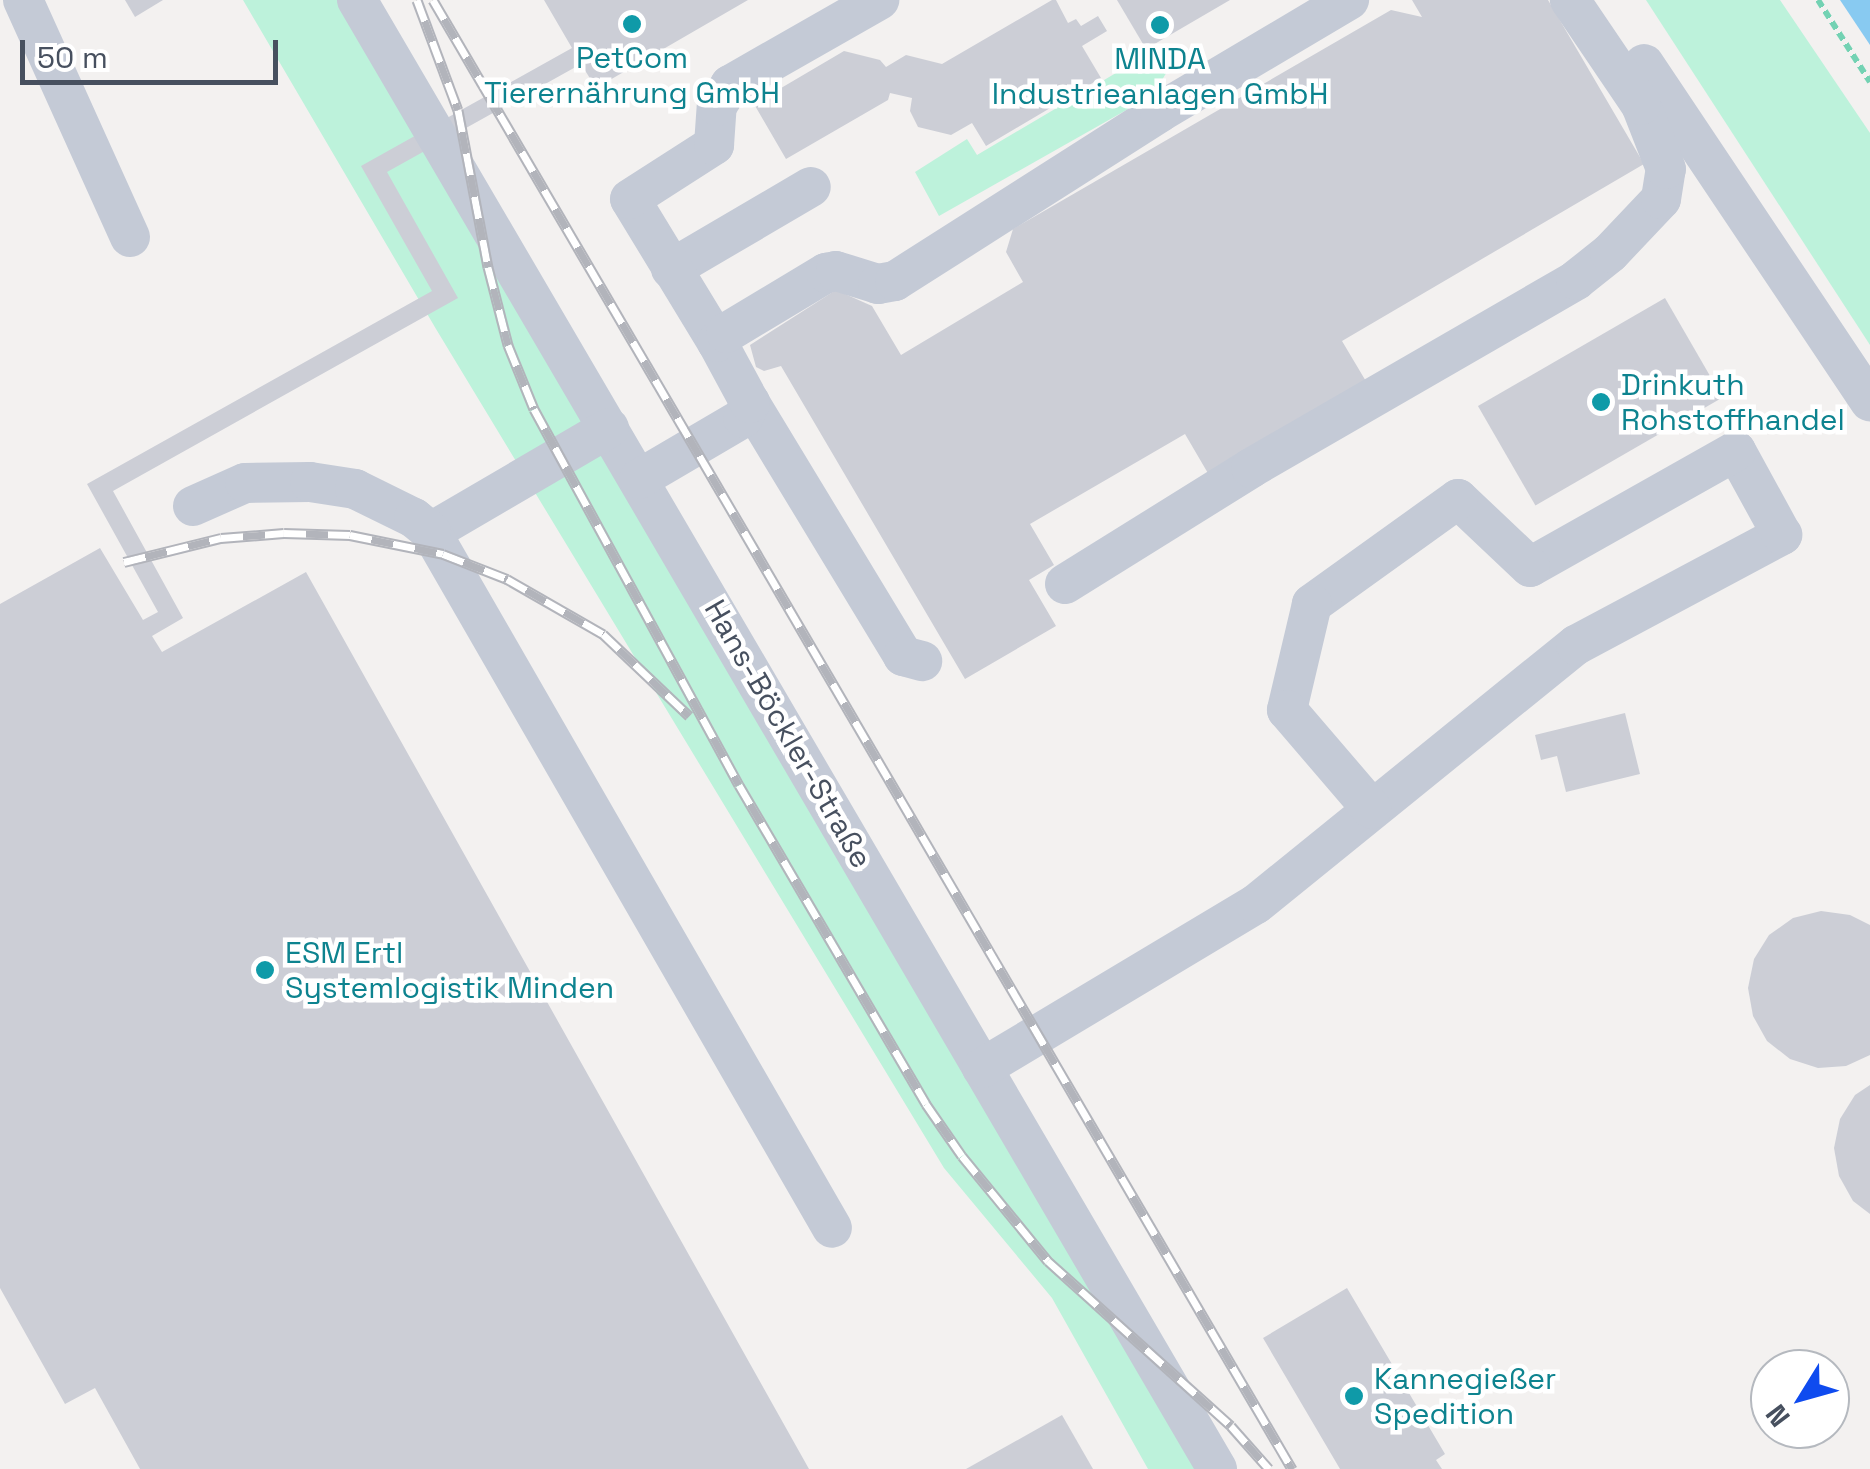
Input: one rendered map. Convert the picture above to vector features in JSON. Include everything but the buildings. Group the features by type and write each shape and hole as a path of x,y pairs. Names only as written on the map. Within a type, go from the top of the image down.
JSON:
{"street":[{"path":"23,0 130,237"},
{"name":"Hans-Böckler-Straße","path":"358,0 1217,1469"},
{"path":"879,0 730,85 718,106 714,145 630,199 903,656 922,662"},
{"path":"717,342 826,273 836,271 878,284 895,280 1160,112 1349,0"},
{"path":"1064,584 1250,468 1576,280 1610,253 1661,199 1666,169 1641,105 1570,0"},
{"path":"1602,0 1870,401"},
{"path":"671,269 812,187"},
{"path":"638,479 743,418 750,403"},
{"path":"430,532 609,428"},
{"path":"982,1068 1256,904 1576,645 1782,535 1736,451 1530,567 1458,499 1312,604 1287,710 1372,809"},
{"path":"194,506 244,483 310,482 355,489 414,518 430,532 832,1228"}],"path":[{"path":"1818,0 1870,82"}],"green space":[{"path":"243,0 338,0 1196,1469 1148,1469 1052,1298 944,1168 436,329"},
{"path":"1646,0 1780,0 1870,133 1870,345"},
{"path":"1160,47 1171,65 1153,95 939,216 915,172 967,139 977,155"}],"water":[{"path":"1840,0 1870,0 1870,45"}],"railway":[{"path":"417,0 458,110 488,267 508,345 534,409 739,785 926,1104 962,1156 1048,1261 1231,1426 1269,1469"},
{"path":"433,0 1292,1469"},
{"path":"124,562 221,538 284,533 350,535 443,554 507,579 603,634 689,716"}],"place":[{"name":"PetCom Tierernährung GmbH","path":"632,24"},
{"name":"MINDA Industrieanlagen GmbH","path":"1160,25"},
{"name":"Drinkuth Rohstoffhandel","path":"1601,402"},
{"name":"ESM Ertl Systemlogistik Minden","path":"265,970"},
{"name":"Kannegießer Spedition","path":"1354,1396"}]}
